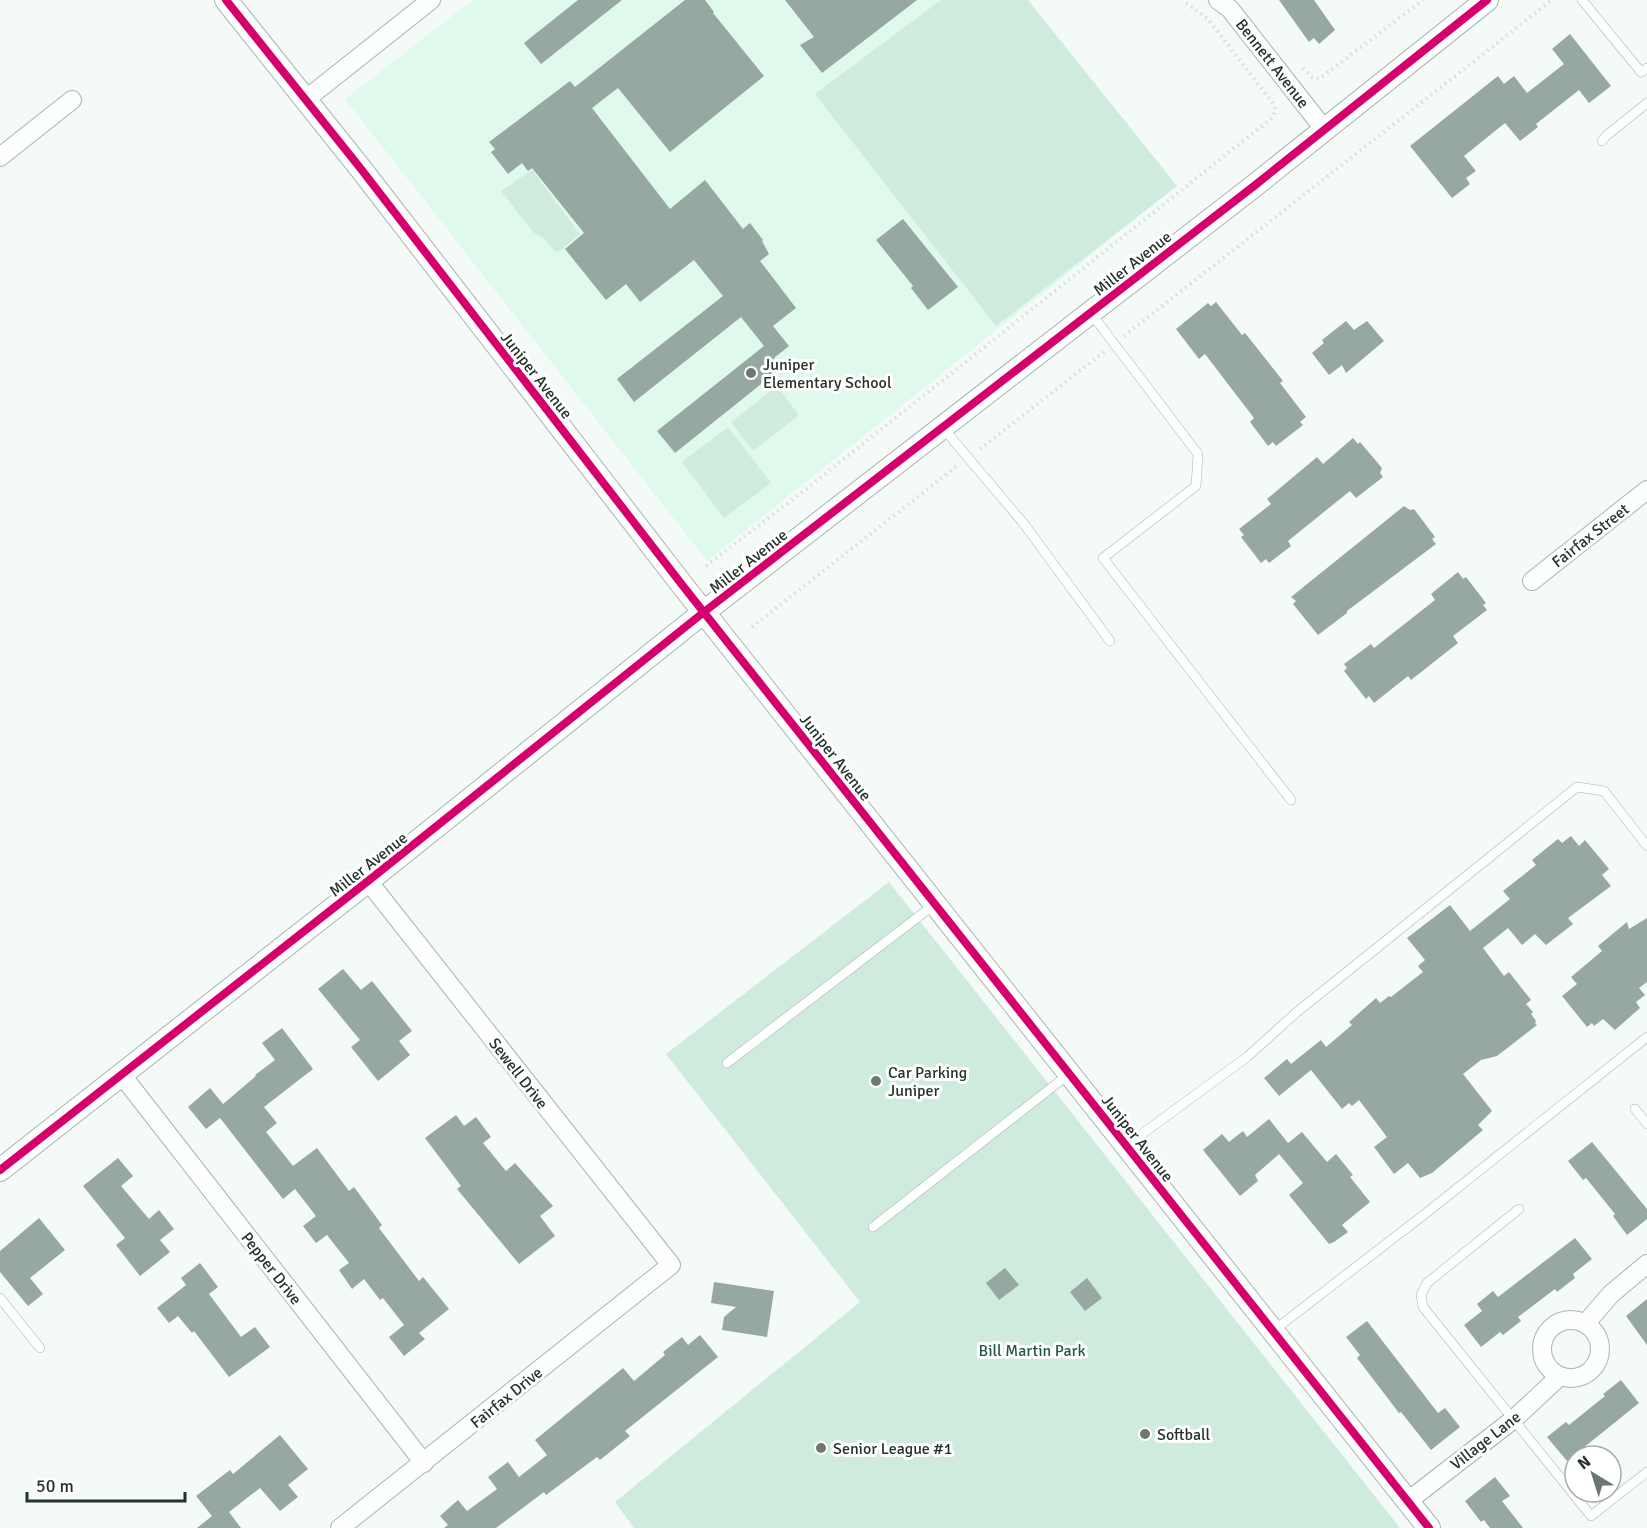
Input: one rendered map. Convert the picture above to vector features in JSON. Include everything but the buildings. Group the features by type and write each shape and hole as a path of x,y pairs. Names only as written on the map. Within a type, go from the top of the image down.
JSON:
{"street":[{"name":"Juniper Avenue","path":"226,0 361,169 704,612 1429,1528"},
{"path":"305,100 431,0"},
{"name":"Bennett Avenue","path":"1218,0 1230,9 1324,129"},
{"name":"Miller Avenue","path":"0,1170 368,881 704,612 1487,0"},
{"path":"0,157 72,100"},
{"name":"Fairfax Street","path":"1532,581 1647,490"},
{"name":"Sewell Drive","path":"368,881 671,1265"},
{"name":"Pepper Drive","path":"121,1074 424,1463"},
{"path":"1586,1323 1611,1294 1647,1263"},
{"name":"Fairfax Drive","path":"340,1528 671,1265"},
{"path":"1569,1320 1586,1323 1599,1338 1600,1358 1595,1366 1579,1378 1560,1377 1546,1366 1543,1358 1543,1341 1547,1333 1560,1322 1569,1320"},
{"name":"Village Lane","path":"1408,1501 1514,1419 1560,1377"}],"lane":[{"path":"1582,0 1641,72 1647,68"},
{"path":"1602,141 1647,103"},
{"path":"1090,312 1198,454 1196,486 1103,558 1291,800"},
{"path":"942,427 1024,524 1110,641"},
{"path":"1126,1146 1247,1058 1297,1012 1576,787 1604,791 1647,846"},
{"path":"727,1063 935,904"},
{"path":"1273,1331 1430,1210 1647,1037"},
{"path":"873,1227 1069,1074"},
{"path":"1635,1110 1647,1124"},
{"path":"1519,1209 1426,1283 1420,1295 1423,1307 1591,1516 1647,1472"},
{"path":"0,1298 39,1348"}],"path":[{"path":"706,566 828,472 1272,118 1275,106 1208,19 1182,0"},
{"path":"1296,60 1312,77 1319,79 1423,0"},
{"path":"752,627 1552,0"}],"shaded area":[{"name":"Juniper Elementary School","path":"473,0 1028,0 1177,186 707,561 345,99"}],"green space":[{"path":"941,0 1028,0 1177,186 996,326 815,94"},
{"path":"532,170 580,234 557,253 542,237 534,233 501,191"},
{"path":"777,386 799,415 753,451 731,422"},
{"path":"728,427 771,483 724,518 682,462"},
{"name":"Bill Martin Park","path":"889,882 1400,1528 634,1528 615,1502 860,1302 666,1054"}],"cycle path":[{"path":"226,0 361,169 683,586 1429,1528"},
{"path":"0,1170 368,881 704,612 1254,186 1487,0"}],"place":[{"name":"Juniper Elementary School","path":"751,373"},
{"name":"Car Parking Juniper","path":"876,1081"},
{"name":"Softball","path":"1145,1434"},
{"name":"Senior League #1","path":"821,1448"}]}
